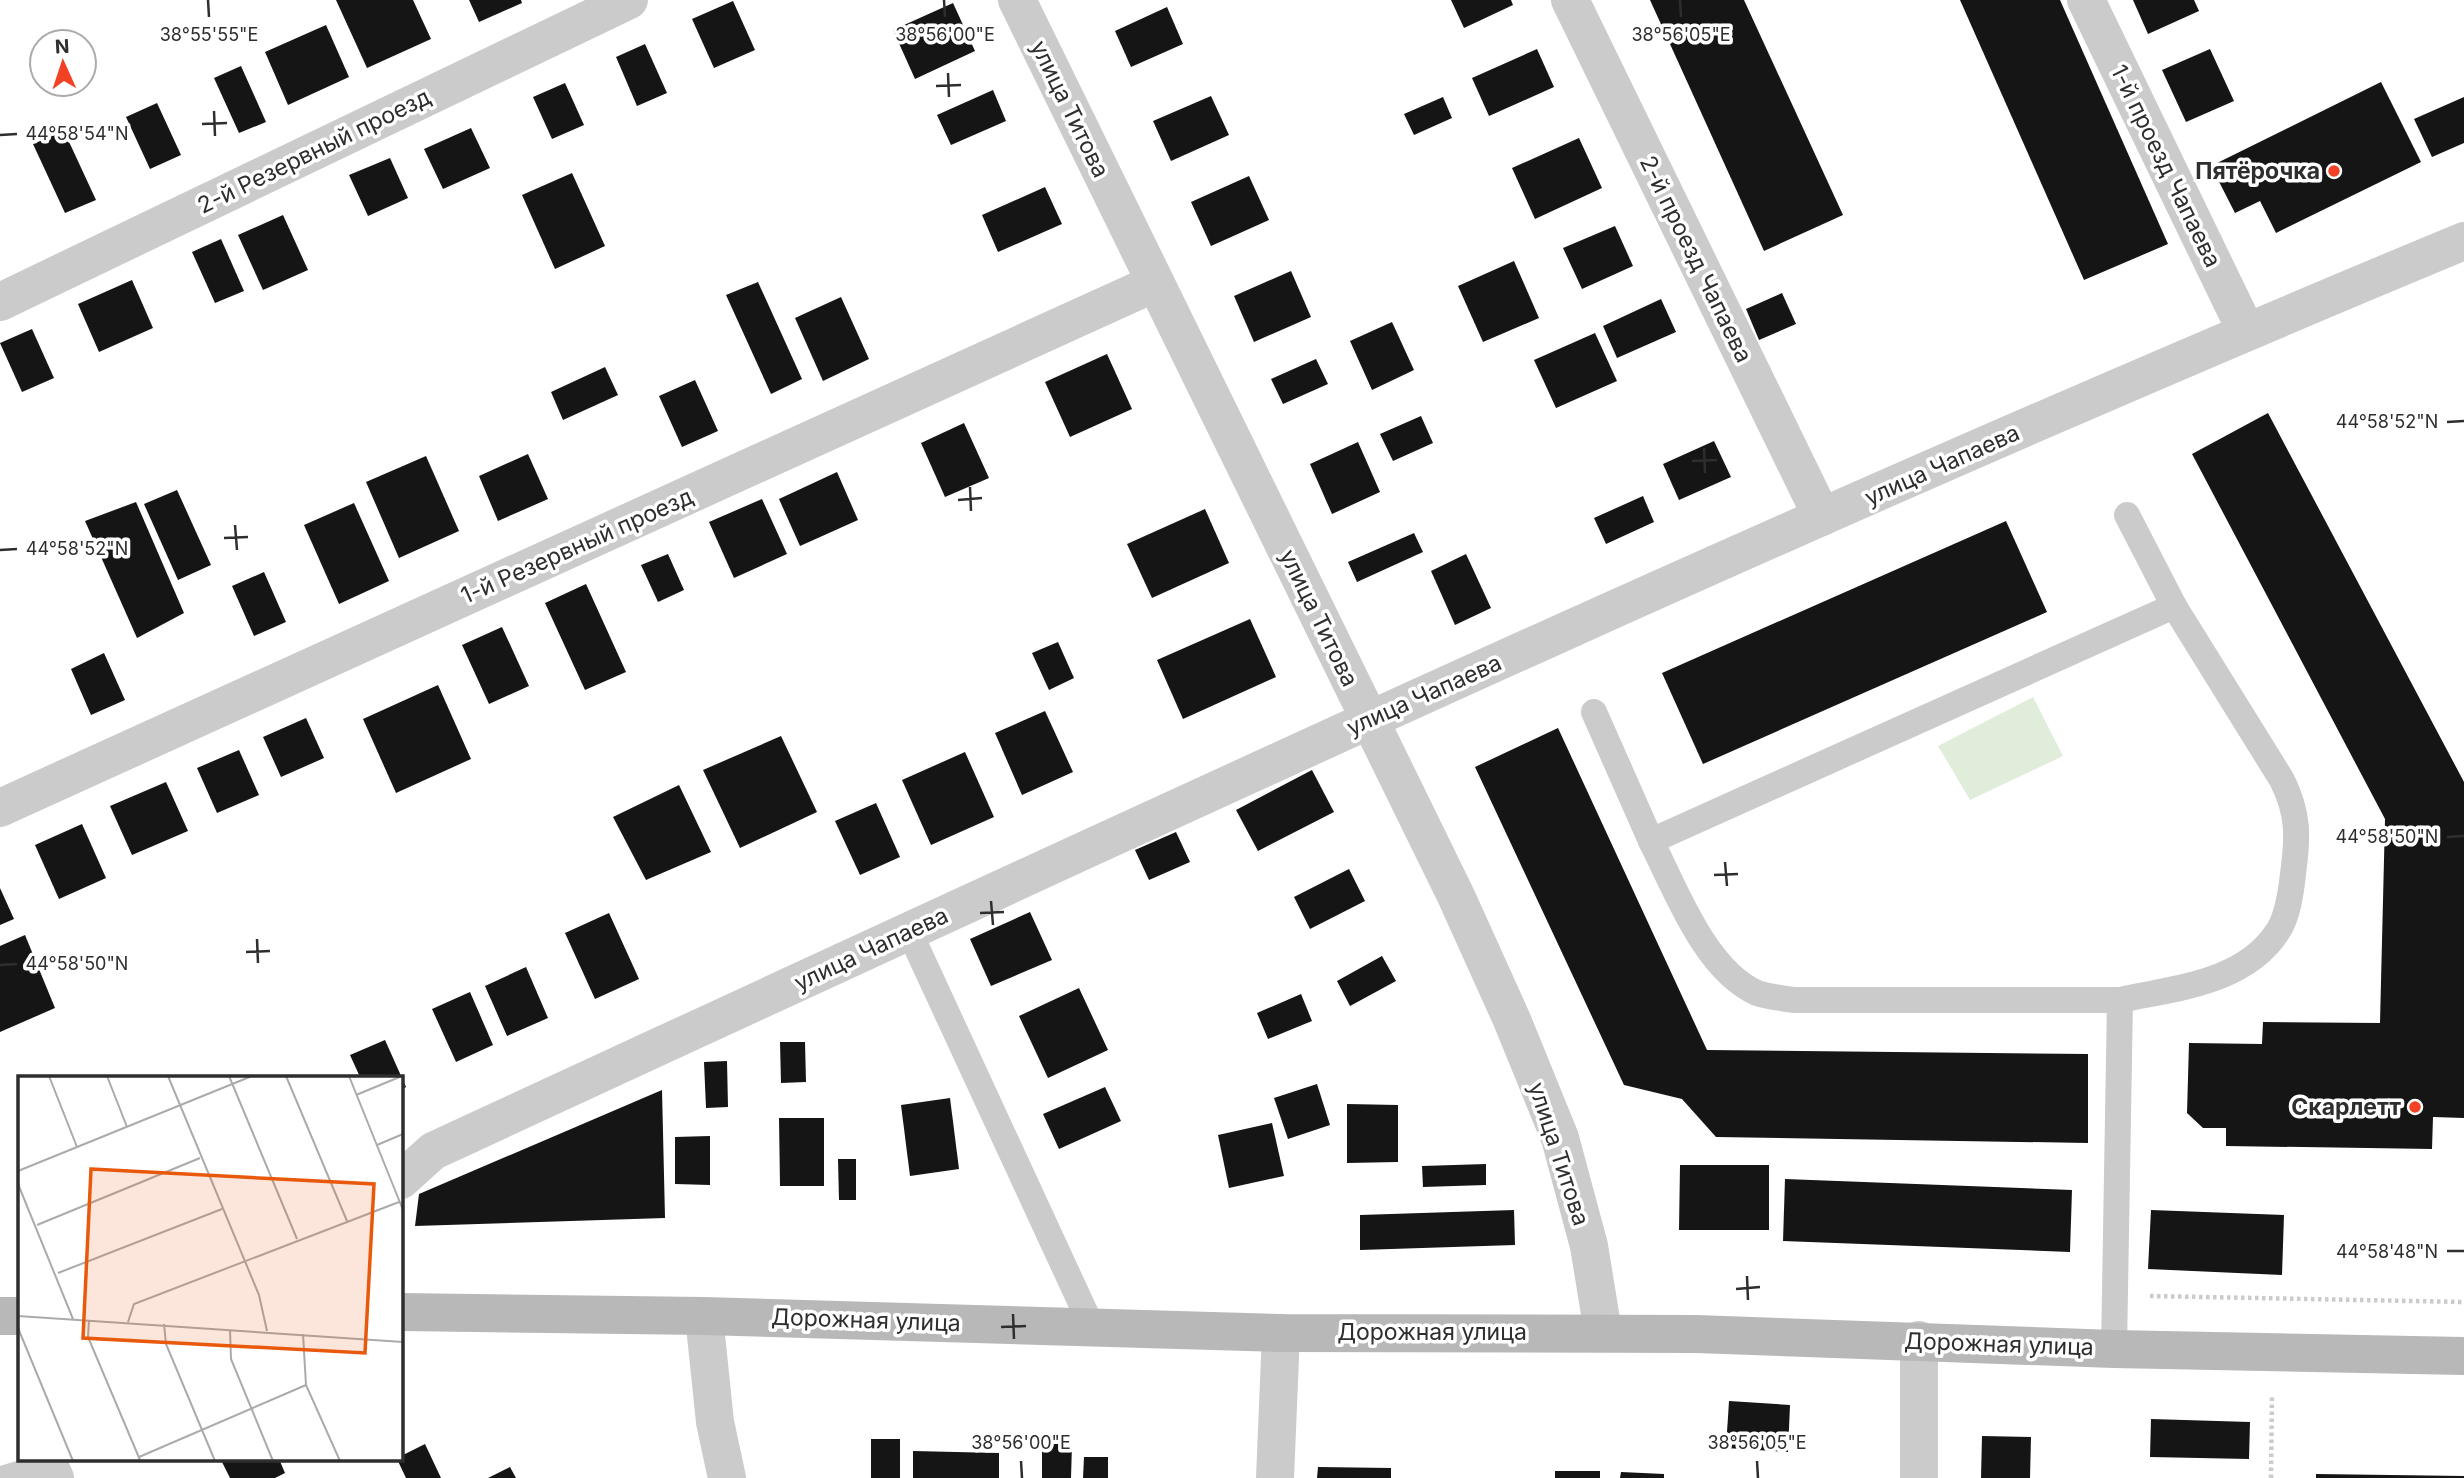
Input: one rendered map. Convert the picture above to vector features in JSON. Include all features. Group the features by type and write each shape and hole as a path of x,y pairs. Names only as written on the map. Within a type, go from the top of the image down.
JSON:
{"main road":[{"name":"Дорожная улица","path":"402,1312 704,1316 1282,1333 1603,1332 1919,1340 2115,1349 2464,1356"},
{"path":"0,1315 18,1316"}],"street":[{"name":"2-й Резервный проезд","path":"0,302 629,0"},
{"name":"улица Титова","path":"1017,0 1461,908 1512,1020 1560,1138 1588,1246 1603,1332"},
{"name":"2-й проезд Чапаева","path":"1570,0 1822,517"},
{"name":"1-й проезд Чапаева","path":"2086,0 2246,331"},
{"name":"улица Чапаева","path":"402,1179 433,1151 1369,719 2246,331 2464,241"},
{"name":"1-й Резервный проезд","path":"0,808 1155,283"},
{"path":"704,1316 715,1422 727,1478"},
{"path":"1275,1478 1282,1333"},
{"path":"1919,1340 1919,1478"}],"lane":[{"path":"1594,712 1651,841 1705,945 1727,974 1758,993 1794,1000 2120,1000 2214,978 2252,961 2279,930 2291,891 2297,822 2292,800 2282,780 2174,606 2127,515"},
{"path":"1651,841 2174,606"},
{"path":"909,931 1093,1327"},
{"path":"2115,1349 2120,1000"},
{"path":"5,1478 51,1467"}],"path":[{"path":"2115,1296 2464,1302"},
{"path":"2271,1478 2272,1393"}],"green space":[{"path":"2033,697 2063,756 1970,800 1938,746"}],"building":[{"path":"336,0 413,0 431,39 367,68"},
{"path":"469,0 521,0 522,3 479,22"},
{"path":"1451,0 1511,0 1513,5 1464,28"},
{"path":"1650,0 1744,0 1843,215 1764,251"},
{"path":"1960,0 2060,0 2168,244 2084,280"},
{"path":"2133,0 2194,0 2199,11 2148,34"},
{"path":"733,1 755,50 714,68 692,19"},
{"path":"953,3 975,51 915,79 893,30"},
{"path":"1167,7 1183,44 1131,67 1115,31"},
{"path":"326,25 349,77 288,105 265,52"},
{"path":"645,44 667,93 637,106 616,57"},
{"path":"1537,49 1554,87 1489,116 1472,78"},
{"path":"2210,49 2234,101 2186,122 2162,70"},
{"path":"241,66 266,122 239,133 214,78"},
{"path":"2381,82 2421,162 2276,233 2260,201 2235,213 2211,166"},
{"path":"565,83 584,125 552,139 533,97"},
{"path":"993,90 1006,121 951,145 937,115"},
{"path":"1211,96 1229,135 1171,161 1153,121"},
{"path":"1443,97 1452,118 1414,135 1404,114"},
{"path":"2464,97 2464,143 2432,157 2414,119"},
{"path":"157,103 181,155 150,169 126,117"},
{"path":"471,128 490,168 443,189 424,149"},
{"path":"64,131 96,200 65,213 33,144"},
{"path":"1579,138 1602,188 1535,219 1512,168"},
{"path":"390,158 408,198 368,216 349,175"},
{"path":"572,173 605,246 555,269 522,195"},
{"path":"1249,176 1269,220 1211,246 1191,202"},
{"path":"1045,187 1062,224 998,252 982,215"},
{"path":"283,215 308,270 263,290 238,235"},
{"path":"1615,226 1633,266 1582,289 1563,248"},
{"path":"221,239 244,291 215,303 192,252"},
{"path":"1514,261 1539,318 1483,342 1458,286"},
{"path":"1291,271 1311,317 1254,342 1234,296"},
{"path":"132,280 153,328 99,352 78,304"},
{"path":"758,282 802,379 771,394 726,295"},
{"path":"1782,293 1796,324 1759,340 1746,309"},
{"path":"841,297 869,359 823,381 795,318"},
{"path":"1661,299 1676,332 1617,358 1603,326"},
{"path":"1392,322 1414,370 1372,390 1350,341"},
{"path":"32,329 54,378 22,392 0,343"},
{"path":"1595,333 1617,381 1556,408 1534,360"},
{"path":"1107,354 1132,409 1070,437 1045,382"},
{"path":"1316,359 1328,384 1283,404 1271,379"},
{"path":"605,367 618,395 563,420 551,392"},
{"path":"695,380 718,431 682,447 659,396"},
{"path":"2268,413 2464,782 2464,1118 2433,1117 2432,1149 2226,1146 2226,1128 2203,1128 2187,1113 2189,1043 2262,1044 2263,1022 2380,1023 2385,819 2192,454"},
{"path":"1421,416 1433,443 1393,461 1380,434"},
{"path":"964,423 989,478 945,497 921,443"},
{"path":"1714,441 1731,477 1679,500 1663,464"},
{"path":"1358,442 1380,492 1332,514 1310,464"},
{"path":"528,454 548,499 498,521 479,476"},
{"path":"426,456 459,531 399,558 366,482"},
{"path":"837,472 858,520 800,546 779,499"},
{"path":"177,490 211,565 178,580 144,504"},
{"path":"1643,496 1654,522 1606,544 1594,518"},
{"path":"762,499 787,554 734,578 709,522"},
{"path":"136,502 184,613 137,638 85,521"},
{"path":"354,503 389,581 339,604 304,525"},
{"path":"1205,509 1229,563 1152,598 1127,544"},
{"path":"2006,521 2047,612 1703,764 1662,673"},
{"path":"1414,533 1423,552 1357,582 1348,562"},
{"path":"668,554 684,590 658,602 641,565"},
{"path":"1466,554 1491,608 1455,625 1431,571"},
{"path":"264,572 286,622 254,636 232,586"},
{"path":"586,584 626,672 585,690 545,603"},
{"path":"1250,619 1276,677 1183,719 1157,660"},
{"path":"502,627 529,686 489,704 462,645"},
{"path":"1058,642 1074,678 1049,690 1032,653"},
{"path":"104,653 125,700 91,715 71,669"},
{"path":"438,685 471,759 396,793 363,719"},
{"path":"1045,711 1073,772 1022,795 995,733"},
{"path":"306,718 324,758 281,777 263,737"},
{"path":"1558,728 1707,1050 2088,1054 2088,1143 1716,1137 1682,1099 1624,1085 1475,767"},
{"path":"781,736 817,812 740,848 703,770"},
{"path":"239,750 259,795 217,813 197,768"},
{"path":"965,752 994,817 931,845 902,780"},
{"path":"1312,770 1334,812 1258,851 1236,810"},
{"path":"166,782 188,831 132,855 110,806"},
{"path":"679,785 711,852 646,880 613,817"},
{"path":"876,803 900,857 860,875 835,821"},
{"path":"82,824 106,878 59,899 35,845"},
{"path":"1176,832 1190,862 1149,880 1135,850"},
{"path":"1349,869 1365,901 1310,929 1294,897"},
{"path":"0,888 14,919 0,925"},
{"path":"1030,912 1052,960 991,986 970,939"},
{"path":"609,913 639,979 595,999 565,933"},
{"path":"25,935 55,1008 0,1032 0,946"},
{"path":"1382,956 1396,981 1350,1006 1337,981"},
{"path":"526,967 548,1018 507,1036 485,986"},
{"path":"1079,988 1108,1050 1048,1078 1019,1016"},
{"path":"470,992 493,1045 456,1062 432,1009"},
{"path":"1301,994 1312,1021 1268,1039 1257,1013"},
{"path":"385,1040 401,1076 360,1076 350,1055"},
{"path":"780,1042 805,1042 806,1082 781,1083"},
{"path":"727,1061 728,1107 706,1108 704,1062"},
{"path":"1317,1084 1330,1125 1288,1139 1274,1098"},
{"path":"1105,1087 1121,1121 1059,1149 1043,1114"},
{"path":"662,1090 665,1218 415,1226 419,1194"},
{"path":"950,1098 959,1169 910,1176 901,1105"},
{"path":"1347,1104 1398,1105 1398,1162 1347,1163"},
{"path":"779,1118 824,1118 824,1186 780,1186"},
{"path":"1272,1123 1284,1176 1229,1188 1218,1135"},
{"path":"710,1136 710,1185 675,1184 675,1137"},
{"path":"838,1159 856,1159 856,1200 839,1200"},
{"path":"1486,1164 1486,1185 1423,1187 1422,1166"},
{"path":"1680,1165 1769,1165 1769,1230 1679,1230"},
{"path":"1785,1179 2072,1190 2070,1252 1783,1241"},
{"path":"1514,1210 1515,1245 1360,1250 1360,1215"},
{"path":"2151,1210 2284,1215 2282,1275 2148,1269"},
{"path":"1729,1401 1790,1405 1788,1452 1726,1448"},
{"path":"2151,1419 2250,1422 2249,1459 2150,1457"},
{"path":"1982,1436 2031,1437 2030,1478 1981,1478"},
{"path":"871,1439 900,1439 900,1478 871,1478"},
{"path":"425,1444 441,1478 406,1478 397,1460 402,1460 402,1456"},
{"path":"1042,1444 1072,1444 1071,1478 1042,1478"},
{"path":"913,1451 999,1453 999,1478 913,1478"},
{"path":"1084,1457 1108,1457 1108,1478 1083,1478"},
{"path":"221,1460 279,1460 285,1473 275,1478 230,1478"},
{"path":"510,1467 516,1478 488,1478"},
{"path":"1318,1467 1391,1468 1391,1478 1317,1478"},
{"path":"1555,1471 1600,1471 1600,1478 1555,1478"},
{"path":"1621,1472 1664,1474 1664,1478 1620,1478"},
{"path":"2316,1474 2464,1476 2464,1478 2316,1478"}],"place":[{"name":"Пятёрочка","path":"2334,171"},
{"name":"Скарлетт","path":"2415,1107"}]}
